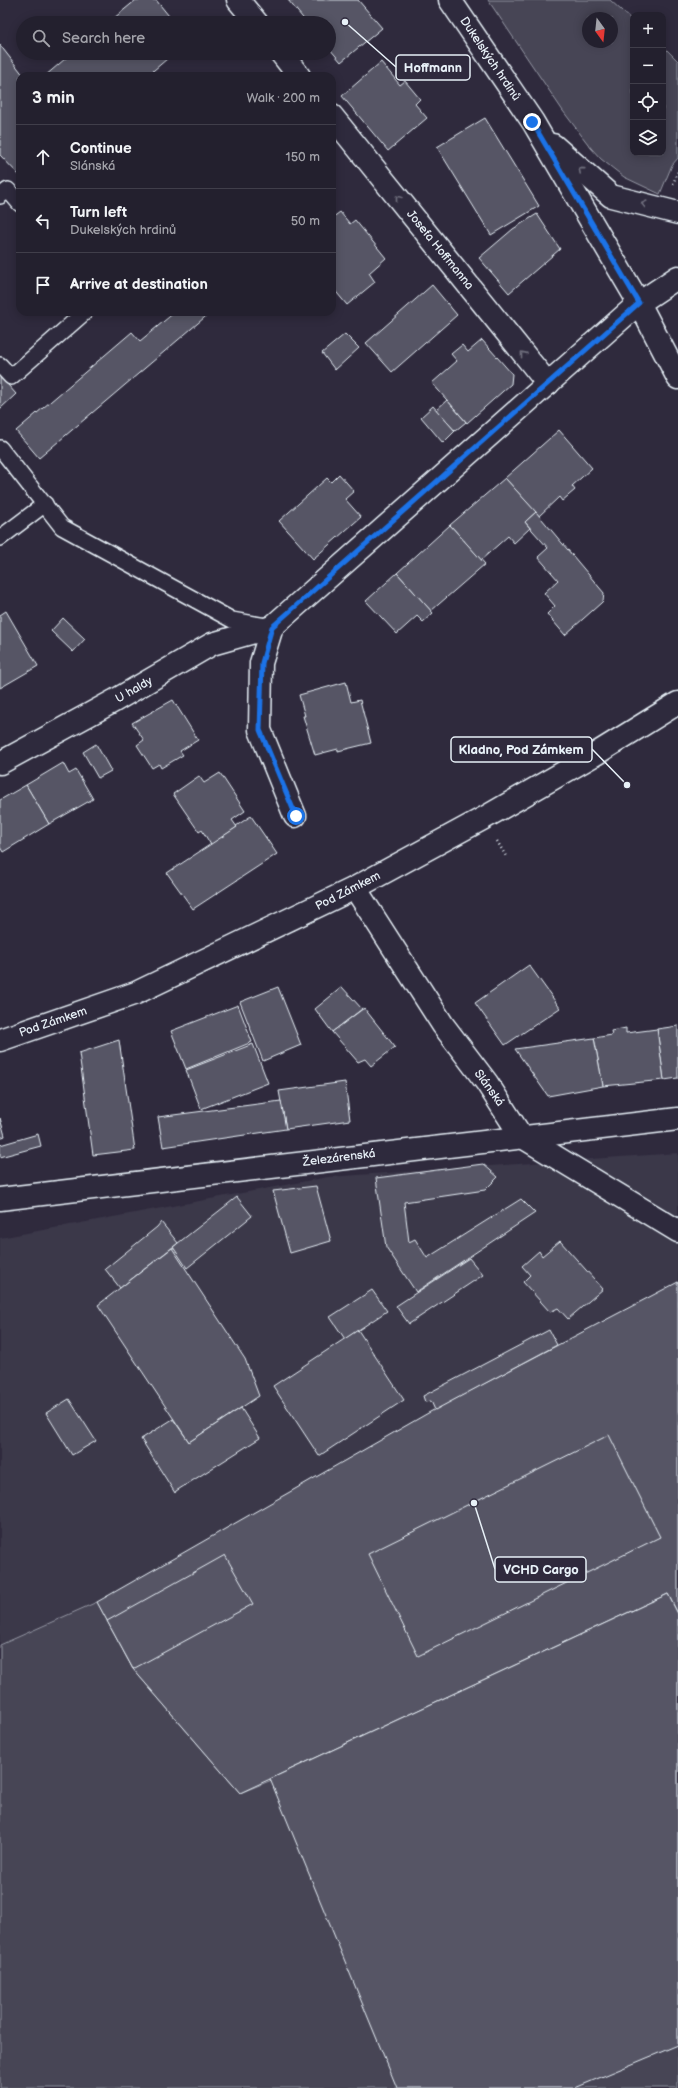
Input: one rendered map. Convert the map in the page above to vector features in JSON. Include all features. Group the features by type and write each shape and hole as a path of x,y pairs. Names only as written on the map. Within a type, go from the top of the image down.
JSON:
{"street":[{"path":"238,0 251,16"},
{"name":"Dukelských hrdinů","path":"450,0 538,132 639,303"},
{"path":"286,60 296,72"},
{"name":"Josefa Hoffmanna","path":"336,121 548,384"},
{"path":"538,132 611,196 678,213"},
{"path":"296,816 260,730 262,663 272,627 639,303 678,277"},
{"path":"639,303 678,378"},
{"name":"U haldy","path":"0,763 114,701 212,644 272,627"},
{"name":"Pod Zámkem","path":"0,1040 136,993 355,888 491,814 594,755 678,702"},
{"name":"Slánská","path":"355,888 443,1025 487,1083 521,1136 678,1231"},
{"name":"Železárenská","path":"0,1198 521,1136 678,1119"}],"lane":[{"path":"0,196 8,190 16,199"},
{"path":"0,365 11,377 80,316"},
{"path":"0,448 62,527 232,620 272,627"},
{"path":"0,538 45,504"}],"shaded area":[{"path":"488,0 610,0 630,18 630,156 666,156 666,49 678,61 678,158 672,165 660,194 624,177 601,159 563,111"},
{"path":"678,1153 678,1614 240,1793 133,1669 97,1602 0,1645 0,1238 328,1177"},
{"path":"97,1602 133,1669 240,1793 678,1614 678,2088 0,2088 0,1645"}],"building":[{"path":"136,0 156,0 169,16 117,16"},
{"path":"288,0 358,0 382,28 341,62 336,56 336,16 301,16"},
{"path":"0,45 21,72 16,72 16,172 0,155"},
{"path":"64,60 166,60 152,72 50,72"},
{"path":"381,62 400,85 405,81 420,99 415,104 427,118 388,151 342,96"},
{"path":"485,118 539,206 491,235 437,147"},
{"path":"340,212 350,224 355,220 386,258 369,273 375,282 347,305 336,292 336,215"},
{"path":"537,214 560,249 509,293 479,258 513,229"},
{"path":"432,285 457,315 392,372 366,343"},
{"path":"170,316 206,316 39,458 16,431 132,332 140,341"},
{"path":"345,334 359,348 335,370 322,353"},
{"path":"482,340 512,374 511,384 467,423 432,383 457,361 451,354 462,345 468,352"},
{"path":"0,376 16,394 0,409"},
{"path":"447,400 466,422 455,431 436,410"},
{"path":"433,406 455,431 443,443 421,417"},
{"path":"559,430 592,468 572,486 575,490 562,501 559,497 539,516 505,478"},
{"path":"339,474 354,491 345,499 361,517 313,559 279,521 327,478 331,482"},
{"path":"505,478 536,512 525,522 530,528 514,543 508,536 481,560 450,525"},
{"path":"536,512 604,593 603,601 565,635 547,614 555,606 544,593 558,580 538,557 548,548 525,522"},
{"path":"450,525 485,564 431,611 397,573"},
{"path":"397,573 433,613 423,622 417,616 397,634 366,601"},
{"path":"6,611 38,666 0,688 0,615"},
{"path":"63,618 85,639 73,652 51,631"},
{"path":"346,682 351,702 360,700 371,743 315,755 303,716 305,716 299,695"},
{"path":"173,700 198,740 180,751 183,755 161,768 159,764 152,768 137,745 144,740 132,723"},
{"path":"96,744 111,771 98,778 83,752"},
{"path":"63,763 69,774 76,770 93,799 49,824 26,785"},
{"path":"220,773 245,811 232,820 237,827 211,845 202,830 199,832 173,794 199,776 204,783"},
{"path":"26,785 49,824 3,852 0,847 0,800"},
{"path":"251,816 277,854 193,909 167,873 237,827 236,826"},
{"path":"529,965 560,1008 505,1045 475,1003"},
{"path":"278,987 301,1045 263,1061 240,1002"},
{"path":"342,987 362,1009 332,1032 315,1009"},
{"path":"238,1005 252,1042 186,1069 171,1031"},
{"path":"364,1008 395,1047 371,1066 365,1059 358,1062 332,1032"},
{"path":"678,1026 678,1078 664,1080 657,1029"},
{"path":"626,1028 626,1033 657,1029 664,1080 603,1086 594,1038 612,1035 611,1031"},
{"path":"594,1038 603,1086 548,1096 515,1049"},
{"path":"119,1040 135,1150 93,1155 79,1053"},
{"path":"253,1044 268,1083 201,1109 186,1070"},
{"path":"345,1082 350,1120 286,1129 279,1091"},
{"path":"281,1101 286,1129 163,1147 158,1117"},
{"path":"0,1118 5,1136 0,1138"},
{"path":"38,1134 41,1146 0,1157 0,1145"},
{"path":"483,1164 498,1177 485,1190 404,1202 409,1242 415,1239 427,1258 521,1199 535,1213 416,1292 386,1247 376,1178"},
{"path":"316,1186 331,1241 290,1253 273,1191"},
{"path":"237,1197 252,1216 187,1268 173,1247"},
{"path":"161,1222 178,1243 120,1288 105,1269 157,1227"},
{"path":"560,1241 603,1289 568,1319 558,1308 550,1312 523,1282 530,1275 522,1266 539,1251 542,1256"},
{"path":"172,1248 245,1359 259,1396 189,1442 98,1305"},
{"path":"469,1258 483,1275 409,1324 396,1306"},
{"path":"678,1282 678,1614 668,1594 240,1793 133,1669 97,1602 430,1412"},
{"path":"372,1290 387,1311 345,1339 330,1317"},
{"path":"358,1330 404,1400 319,1456 273,1386"},
{"path":"549,1330 557,1345 435,1410 431,1401 425,1402 423,1396"},
{"path":"69,1399 96,1441 72,1455 46,1413"},
{"path":"241,1408 260,1438 175,1493 141,1439 173,1419 189,1442"},
{"path":"609,1435 660,1537 418,1656 368,1554"},
{"path":"225,1555 253,1604 133,1669 107,1621"},
{"path":"668,1594 678,1614 678,2045 575,2088 397,2088 270,1779"}],"place":[{"name":"Hoffmann","path":"345,22"},
{"name":"Kladno, Pod Zámkem","path":"627,785"},
{"name":"VCHD Cargo","path":"474,1503"}],"route":[{"path":"296,816 260,730 262,663 272,627 639,303 532,122"}]}
